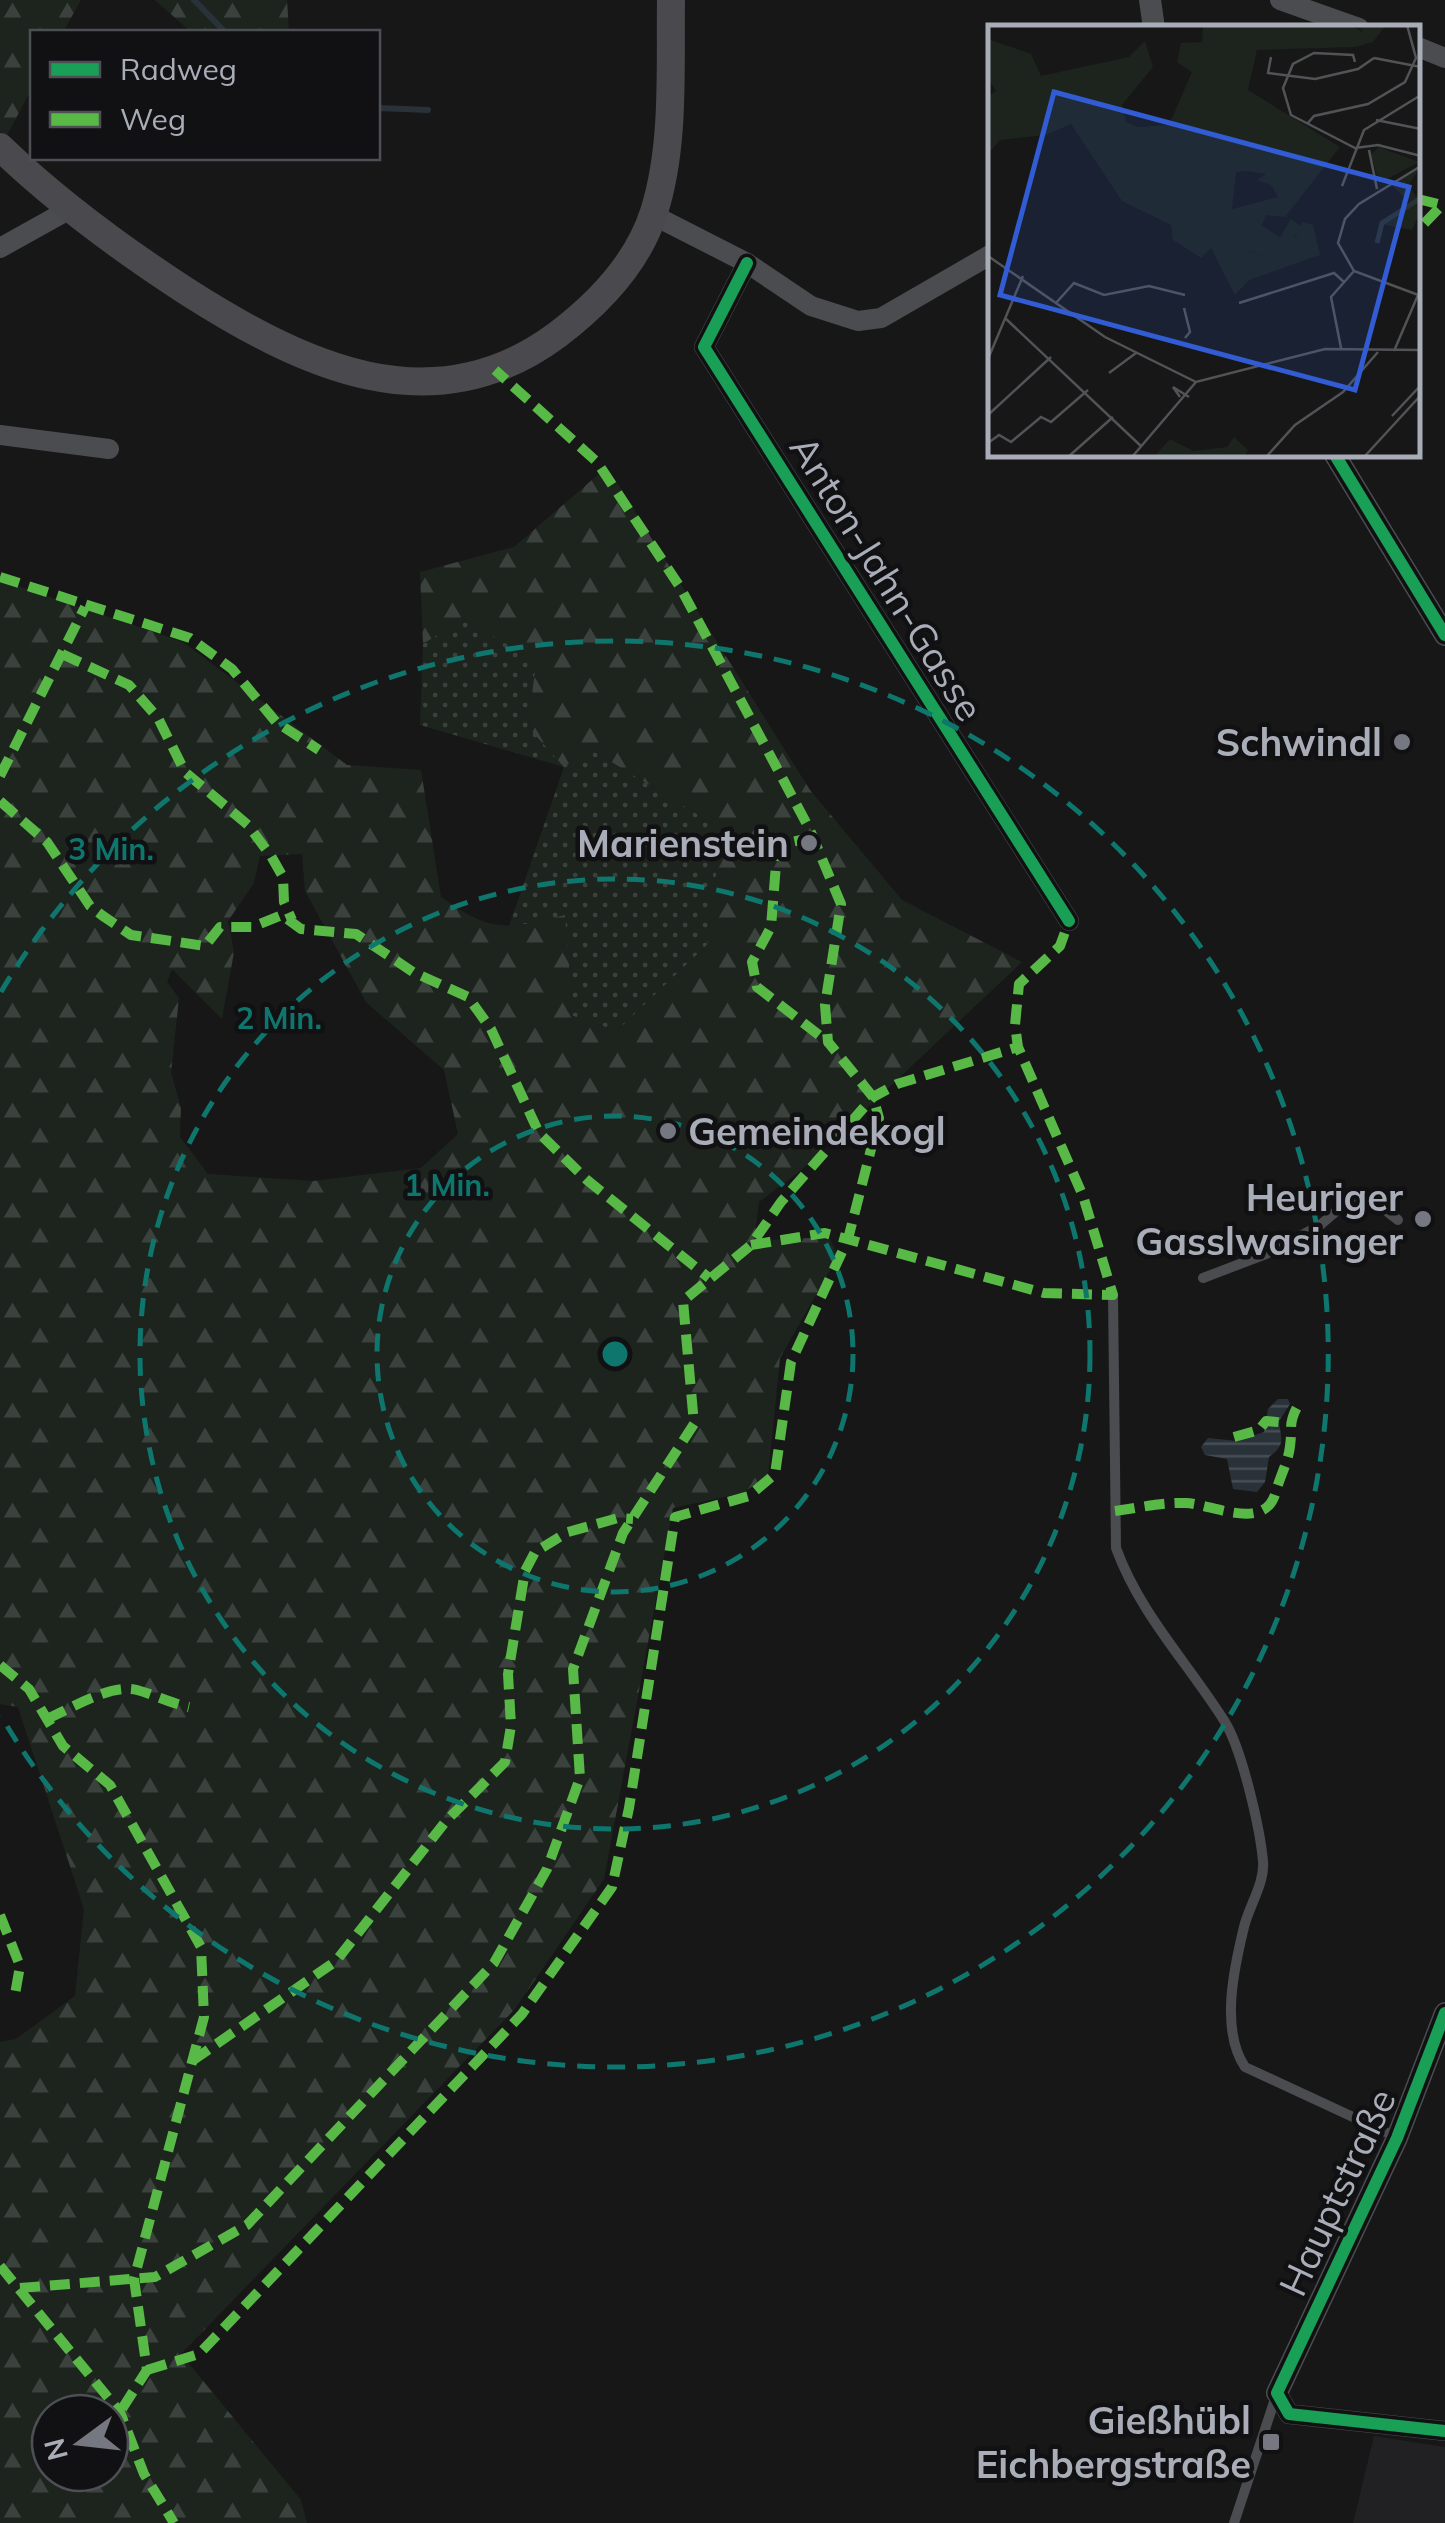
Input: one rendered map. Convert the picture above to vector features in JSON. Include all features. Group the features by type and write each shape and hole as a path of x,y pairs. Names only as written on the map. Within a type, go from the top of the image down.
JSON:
{"main road":[{"path":"0,148 70,209 140,261 298,356 389,380 435,383 525,359 598,301 620,272 653,215 667,138 671,0"}],"street":[{"path":"1150,0 1154,25"},
{"path":"1280,0 1350,25"},
{"path":"1420,47 1445,58"},
{"path":"0,248 70,209"},
{"path":"653,215 747,262 811,306 841,318 870,322 988,256"},
{"name":"Anton-Jahn-Gasse","path":"747,262 704,347 1069,921"},
{"path":"0,435 109,449"},
{"path":"1337,458 1445,635"},
{"name":"Hauptstraße","path":"1277,2394 1396,2138 1445,2013"},
{"path":"1277,2394 1289,2414 1445,2431"}],"lane":[{"path":"1203,1278 1266,1254 1319,1226 1353,1198 1366,1195 1398,1220"},
{"path":"1113,1295 1116,1548 1128,1582 1227,1726 1260,1833 1264,1868 1244,1926 1230,2026 1234,2050 1245,2067 1396,2138"},
{"name":"Hauptstraße","path":"1234,2523 1277,2394"}],"shaded area":[{"path":"1278,1399 1288,1399 1290,1404 1279,1421 1281,1441 1269,1457 1265,1482 1257,1492 1233,1489 1227,1459 1205,1455 1201,1447 1208,1438 1237,1441 1264,1432 1268,1409"},
{"path":"1374,2436 1445,2447 1445,2523 1353,2523"}],"green space":[{"path":"0,0 81,0 64,30 30,30 30,92 6,137 0,131"},
{"path":"155,0 287,0 289,30 189,30"},
{"path":"607,467 810,790 902,900 1022,962 800,1171 759,1202 754,1241 829,1237 838,1256 780,1358 768,1475 743,1493 673,1508 604,1879 515,2009 181,2354 301,2500 307,2523 0,2523 0,2042 16,2039 75,1996 84,1909 18,1707 0,1704 0,580 183,642 347,765 421,770 441,897 474,917 500,925 565,915 573,1016 617,1031 707,945 722,829 590,749 564,767 528,727 536,662 464,618 423,644 420,572 514,547","holes":["302,854 305,891 366,1002 444,1070 458,1134 421,1168 313,1181 208,1174 180,1137 181,1107 171,1073 179,998 167,982 172,969 222,1019 234,952 228,921 254,883 260,856"]},
{"path":"464,618 537,662 528,727 565,766 590,749 722,829 707,945 617,1031 573,1016 508,929 564,767 420,725 423,644"}],"waterway":[{"path":"194,0 223,30"},
{"path":"380,108 428,110"}],"marked path":[{"path":"1420,200 1442,205 1420,228"},
{"path":"147,2370 199,2354 522,2014 612,1887 629,1808 675,1517 749,1496 775,1474 791,1362 848,1239 879,1118 873,1097 828,1042 825,1005 841,904 809,828 680,587 597,462 495,370"},
{"path":"0,577 190,638 232,669 276,722 319,750"},
{"path":"0,776 85,607"},
{"path":"62,654 129,685 158,718 185,772 248,825 271,856 283,877 284,902 292,920"},
{"path":"0,801 47,842 90,906 131,935 205,946 220,927 252,927 282,915 301,929 356,934 413,972 468,997 491,1029 539,1133 587,1180 709,1278"},
{"path":"814,837 787,843 777,852 771,927 752,962 757,987 828,1042"},
{"path":"751,1245 825,1233 1044,1293 1113,1295 1083,1196 1018,1047 1015,1025 1019,984 1060,946 1069,921"},
{"path":"20,2288 155,2277 247,2225 494,1963 547,1869 580,1778 573,1669 623,1533 694,1424 683,1301 751,1245 781,1202 873,1097 897,1084 1018,1047"},
{"path":"1115,1511 1177,1503 1237,1513 1261,1511 1276,1491 1289,1451 1292,1420 1300,1402"},
{"path":"1234,1437 1259,1430 1266,1421 1288,1423"},
{"path":"192,2061 336,1961 446,1821 505,1762 511,1726 508,1674 525,1571 535,1552 568,1532 618,1518 633,1519"},
{"path":"0,1665 29,1689 63,1746 110,1785 201,1947 204,2017 134,2279 147,2370 130,2396"},
{"path":"47,1719 115,1690 137,1690 189,1707"},
{"path":"0,1915 20,1966 14,2000"},
{"path":"0,2266 120,2412 144,2474 174,2523"}],"cycle path":[{"path":"747,263 704,347 1069,921"},
{"path":"1337,458 1445,635"},
{"path":"1445,2013 1397,2138 1277,2393 1289,2414 1445,2431"}],"place":[{"name":"Schwindl","path":"1402,742"},
{"name":"Marienstein","path":"809,843"},
{"name":"Gemeindekogl","path":"668,1131"},
{"name":"Heuriger Gasslwasinger","path":"1423,1219"},
{"name":"Gießhübl Eichbergstraße","path":"1271,2442"}]}
